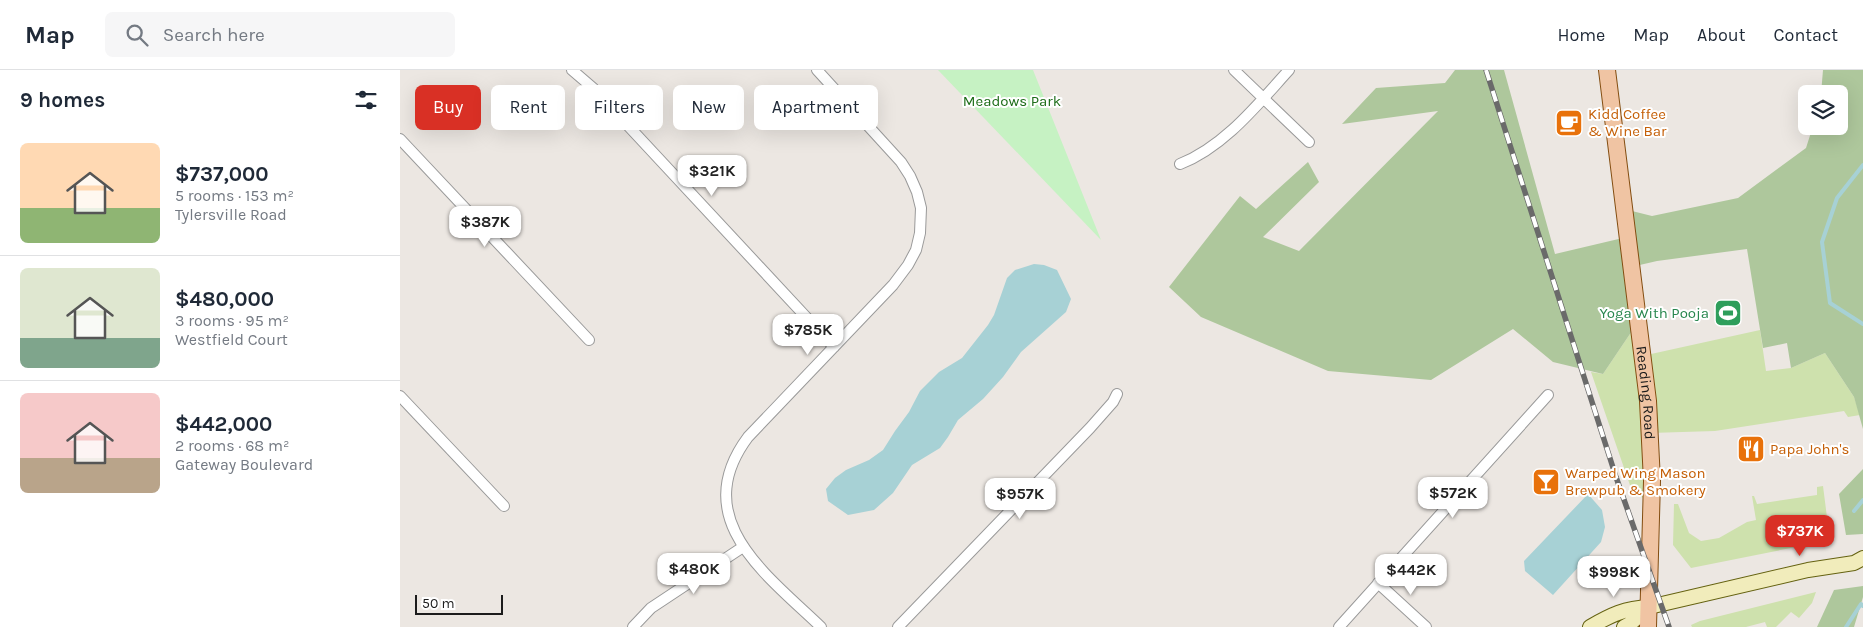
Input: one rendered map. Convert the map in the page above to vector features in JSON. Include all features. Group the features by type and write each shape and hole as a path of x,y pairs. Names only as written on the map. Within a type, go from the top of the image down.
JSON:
{"main road":[{"name":"Reading Road","path":"1607,70 1648,402 1652,481 1648,627"},
{"path":"1590,627 1632,608 1649,607 1808,570 1860,563"},
{"path":"1624,627 1649,607"}],"street":[{"path":"572,70 600,95 834,347"},
{"path":"817,70 901,162 917,192 920,208 920,234 916,250 908,265 893,285 748,437 734,460 728,477 726,495 728,513 733,530 743,547 765,572 821,627"},
{"path":"1234,70 1309,142"},
{"path":"1180,164 1196,158 1210,149 1289,70"},
{"path":"400,139 589,340"},
{"path":"898,627 1090,428 1112,402 1116,394"},
{"path":"1340,627 1548,394"},
{"path":"400,396 504,506"},
{"path":"633,627 651,608 743,547"},
{"path":"1378,583 1426,627"}],"green space":[{"name":"Meadows Park","path":"938,70 1033,70 1101,240"},
{"path":"1455,70 1504,70 1555,254 1627,237 1624,209 1652,216 1738,198 1806,148 1810,135 1848,135 1848,85 1822,85 1823,70 1863,70 1863,429 1854,397 1825,353 1791,368 1787,343 1763,348 1747,249 1657,261 1631,267 1638,322 1603,374 1553,362 1513,329 1431,380 1328,371 1201,317 1169,287 1240,196 1256,209 1308,162 1319,182 1263,237 1299,251 1438,111 1342,124 1376,88 1445,83"},
{"path":"1638,322 1642,356 1760,330 1766,371 1791,368 1825,353 1854,397 1860,415 1848,417 1844,411 1715,431 1650,433 1652,501 1633,494 1591,372 1603,374"},
{"path":"1863,469 1863,534 1846,535 1839,494"},
{"path":"1823,486 1829,533 1821,542 1691,568 1673,545 1674,504 1678,504 1689,533 1701,541 1719,538 1747,522 1756,520 1752,496 1754,496 1757,504 1817,495 1817,487"},
{"path":"1863,586 1863,597 1854,627 1817,627 1834,590"},
{"path":"1816,592 1812,603 1799,618 1791,612 1776,627 1767,627 1765,622 1746,627 1692,627 1691,625 1700,621"}],"water":[{"path":"1034,264 1044,265 1057,270 1071,299 1066,312 1021,352 1003,377 983,399 958,420 940,448 912,465 893,493 874,510 848,515 828,501 826,489 835,478 846,470 869,460 883,450 909,412 920,391 939,372 962,358 994,315 1007,278 1015,270"},
{"path":"1588,494 1602,510 1605,527 1601,542 1553,595 1525,571 1524,561"}],"waterway":[{"path":"1863,165 1837,198 1822,242 1830,303 1863,324"},
{"path":"1854,511 1863,500"},
{"path":"1846,627 1861,604 1863,606"}],"railway":[{"path":"1486,70 1616,477 1669,627"}],"place":[{"name":"Kidd Coffee & Wine Bar","path":"1569,123"},
{"name":"Yoga With Pooja","path":"1728,313"},
{"name":"Papa John's","path":"1751,449"},
{"name":"Warped Wing Mason Brewpub & Smokery","path":"1546,482"}]}
